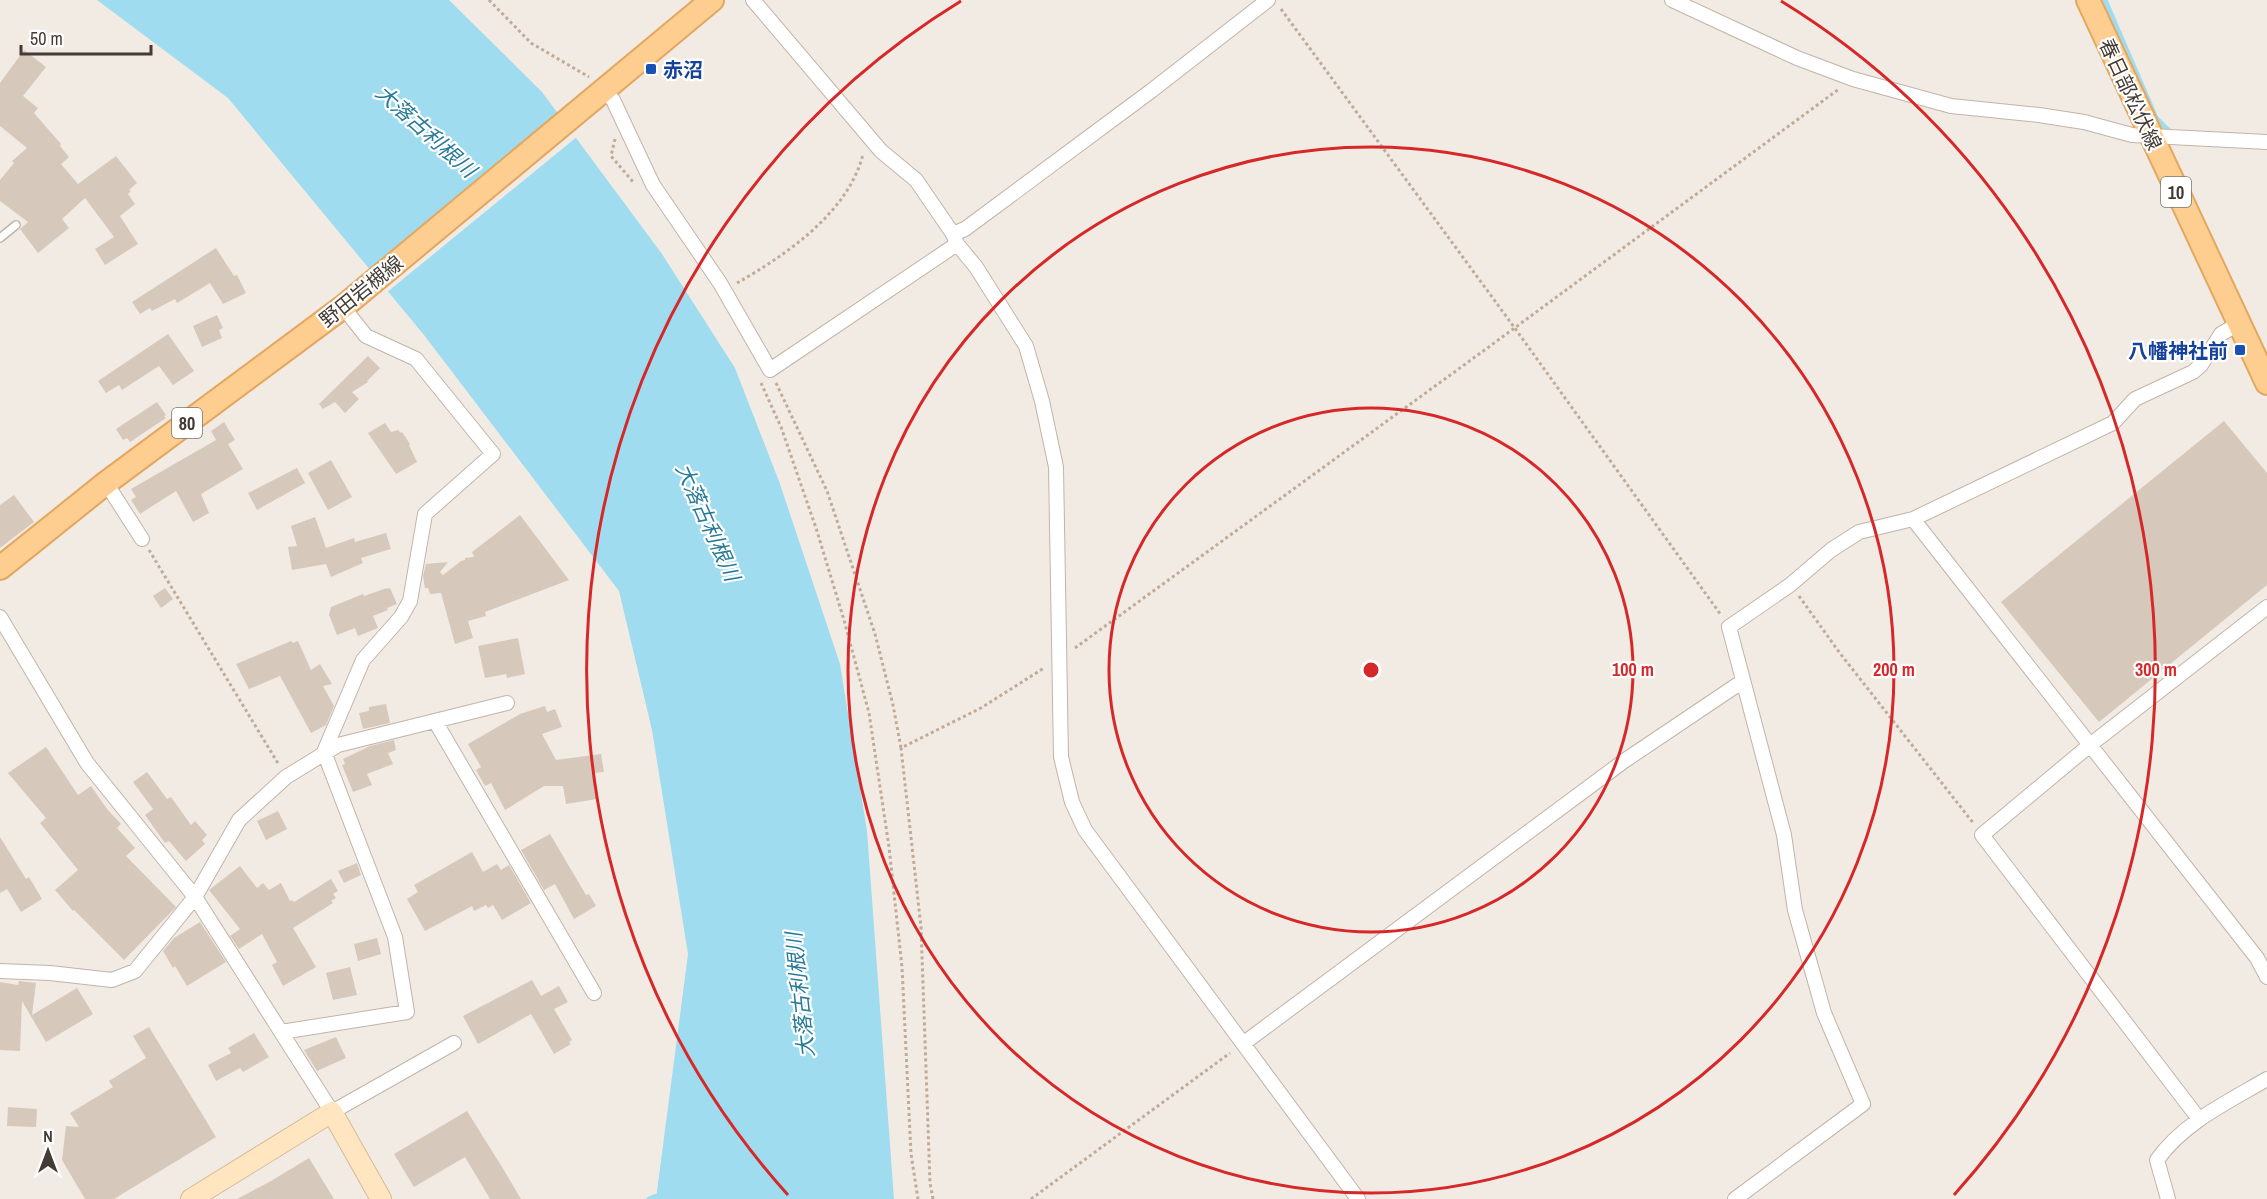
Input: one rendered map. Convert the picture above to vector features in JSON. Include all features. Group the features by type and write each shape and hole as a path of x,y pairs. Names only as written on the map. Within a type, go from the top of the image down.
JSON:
{"main road":[{"name":"野田岩槻線","path":"0,568 106,483 343,307 712,0"},
{"name":"春日部松伏線","path":"2088,0 2267,383"}],"street":[{"path":"753,0 881,150 915,180 976,267 1026,346 1042,400 1056,467 1061,757 1072,802 1085,830 1358,1199"},
{"path":"603,90 613,100 620,120 653,185 724,290 764,373 955,239 965,229 1151,91 1268,0"},
{"path":"1672,0 1797,58 1853,79 1951,106 2085,122 2132,135 2267,142"},
{"path":"281,1032 407,1012 395,936 324,752 363,660 402,617 410,601 425,514 493,454 416,359 366,336 343,307"},
{"path":"1735,1199 1863,1104 1824,1013 1796,909 1784,835 1729,627 1790,585 1831,550 1859,532 1913,519 2113,423 2135,399 2193,372 2201,365 2221,334 2238,324"},
{"path":"106,483 142,539"},
{"path":"1913,519 2257,958 2267,977"},
{"path":"2199,1119 1983,835 2090,745 2267,607"},
{"path":"0,617 87,763 195,897 332,1112 381,1199"},
{"path":"1244,1043 1624,761 1743,681"},
{"path":"0,971 50,973 112,980 135,971 195,897 239,820 286,777 338,745 507,703"},
{"path":"435,721 594,993"},
{"path":"191,1199 332,1112 454,1043"},
{"path":"2168,1199 2157,1160 2168,1145 2199,1119 2267,1079"}],"lane":[{"path":"0,238 16,225"}],"path":[{"path":"489,0 531,43 587,75 603,90"},
{"path":"1274,0 1514,327 1729,627"},
{"path":"901,748 981,708 1085,642 1853,79"},
{"path":"620,120 611,156 640,190"},
{"path":"724,290 753,274 794,245 829,214 849,190 861,164 868,135"},
{"path":"764,373 827,490 875,634 893,705 901,748 921,927 930,1183 933,1199"},
{"path":"764,373 816,528 869,713 889,847 902,967 911,1154 918,1199"},
{"path":"142,539 286,777"},
{"path":"1790,585 1846,661 1983,835"},
{"path":"1031,1199 1244,1043"}],"water":[{"name":"大落古利根川","path":"97,0 449,0 542,92 662,254 735,368 780,484 840,664 867,831 894,1199 656,1199 688,954 652,730 619,591 424,335 228,98"}],"pier":[{"path":"563,115 578,136 386,293 369,273"}],"building":[{"path":"24,50 46,67 23,96 38,108 34,113 61,144 60,146 69,157 61,164 78,184 116,156 137,183 128,194 135,204 120,216 138,244 105,265 95,249 114,237 85,198 62,219 69,228 38,253 20,229 28,222 0,201 0,180 14,163 12,161 27,148 0,126 0,83"},
{"path":"216,248 234,276 237,275 246,293 223,304 210,283 177,303 175,299 152,311 150,308 140,314 132,302"},
{"path":"217,315 223,328 219,330 222,338 202,347 193,326"},
{"path":"168,334 194,371 173,385 159,366 122,390 119,385 106,393 98,381"},
{"path":"368,356 380,368 368,382 352,392 359,399 345,413 335,402 323,409 319,404"},
{"path":"157,402 166,418 130,442 127,438 123,440 116,429"},
{"path":"2224,421 2267,473 2267,585 2099,722 2001,602"},
{"path":"224,422 235,440 228,444 243,469 201,494 209,513 193,522 176,491 140,514 131,500 136,497 131,489 216,440 211,431"},
{"path":"385,423 391,432 398,430 402,432 417,462 396,474 368,433"},
{"path":"331,460 352,497 328,510 308,473"},
{"path":"297,468 305,483 257,510 248,493"},
{"path":"14,495 34,522 0,548 0,505"},
{"path":"520,515 569,580 485,612 486,616 468,621 473,638 455,644 441,593 430,594 428,588 425,588 423,576 426,564 448,562 440,572 443,575 465,558 474,557 472,552"},
{"path":"315,517 326,548 354,538 355,542 386,533 391,549 361,558 363,563 331,577 326,564 292,570 288,547 297,546 291,526"},
{"path":"165,588 173,599 161,608 153,596"},
{"path":"390,588 397,604 373,616 378,628 358,636 355,628 337,635 329,615 331,607 363,594 364,596"},
{"path":"518,638 525,674 507,678 506,674 485,678 478,646"},
{"path":"291,641 293,643 298,641 311,670 320,664 332,684 323,686 334,706 326,725 311,733 280,676 249,689 236,664"},
{"path":"386,704 390,723 363,729 359,713 369,711 369,707"},
{"path":"545,706 547,712 555,709 562,727 542,734 556,760 601,754 604,772 593,773 597,799 566,804 563,786 544,786 505,810 491,783 485,786 476,770 481,767 468,744 520,714"},
{"path":"394,740 396,750 388,753 393,764 367,774 372,785 353,792 342,765 345,764 343,759 370,746"},
{"path":"46,747 78,795 91,786 121,824 117,828 135,848 126,856 176,907 124,960 73,911 55,890 78,870 40,823 46,818 8,773"},
{"path":"147,772 167,799 171,797 191,825 195,821 207,835 202,840 205,844 186,861 169,841 165,843 145,815 153,809 133,782"},
{"path":"278,811 287,829 266,840 257,821"},
{"path":"550,834 586,895 589,894 596,906 574,919 555,884 544,890 521,850"},
{"path":"0,837 26,879 29,877 42,899 21,912 7,889 0,893"},
{"path":"472,852 483,872 497,864 501,870 509,865 531,903 502,920 493,905 488,908 486,905 474,911 472,906 425,931 407,899 418,892 414,885"},
{"path":"357,863 361,875 344,883 338,871"},
{"path":"240,866 257,888 263,883 269,890 281,883 290,901 294,902 331,879 338,891 333,894 336,898 331,901 333,903 293,928 316,967 283,986 272,965 277,962 262,934 239,949 230,936 240,929 209,890"},
{"path":"200,922 226,962 187,986 163,951 174,938"},
{"path":"377,938 381,954 358,961 354,944"},
{"path":"350,967 357,995 333,1000 326,973"},
{"path":"532,980 541,996 559,986 568,1002 554,1009 572,1040 569,1042 571,1044 554,1054 531,1014 478,1044 463,1016"},
{"path":"19,981 36,983 32,1015 77,988 93,1014 46,1042 22,1001 20,1051 0,1050 0,982 18,985"},
{"path":"149,1027 216,1137 114,1199 85,1199 62,1160 66,1126 79,1127 70,1113 113,1087 109,1081 146,1058 133,1036"},
{"path":"254,1033 269,1057 243,1072 240,1068 216,1081 208,1065 231,1053 228,1048"},
{"path":"336,1037 346,1058 317,1071 304,1050"},
{"path":"8,1107 37,1109 36,1127 7,1126"},
{"path":"467,1111 521,1199 490,1199 465,1157 414,1187 394,1154"},
{"path":"309,1158 334,1199 237,1199 271,1181"}],"waterway":[{"path":"2105,0 2156,118 2172,134"},
{"path":"649,1199 662,1194"}],"place":[{"name":"赤沼","path":"651,69"},
{"name":"八幡神社前","path":"2240,350"}]}
